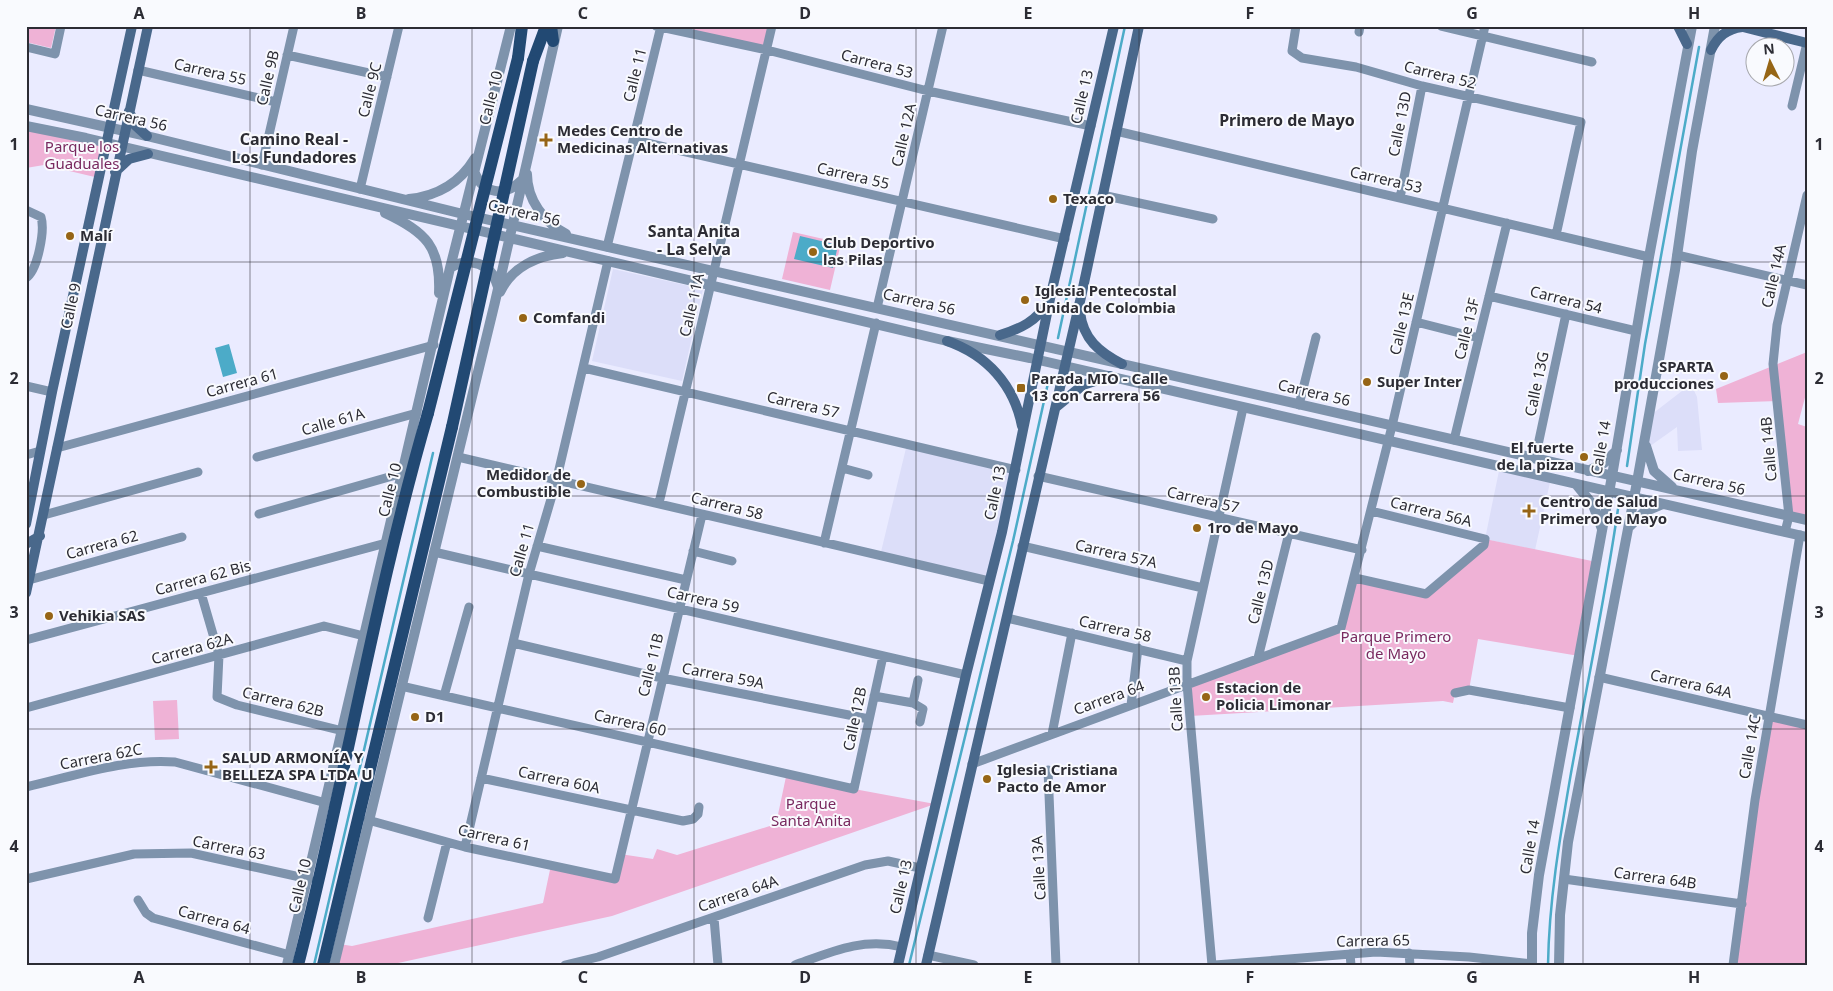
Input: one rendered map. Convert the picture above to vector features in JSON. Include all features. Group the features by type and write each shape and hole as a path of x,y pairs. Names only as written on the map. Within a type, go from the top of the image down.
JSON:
{"main road":[{"name":"Calle 9","path":"26,524 51,394 132,26"},
{"name":"Calle 9","path":"26,593 40,536 76,354 148,26"},
{"name":"Calle 10","path":"292,961 322,845 410,458 518,58 522,26"},
{"path":"323,965 399,679 455,452 452,427 533,61 546,26"},
{"path":"551,26 553,41"},
{"name":"Calle 13","path":"898,965 1016,470 1051,294 1114,26"},
{"path":"927,960 1081,297 1139,26"},
{"path":"1678,26 1688,44"},
{"path":"1711,50 1715,42 1724,33 1740,27 1807,43"},
{"path":"129,110 136,125 147,136"},
{"path":"115,172 130,159 148,154"},
{"path":"1000,335 1018,329 1034,320 1042,311 1051,294"},
{"path":"1081,297 1080,317 1089,339 1101,352 1122,364"},
{"path":"947,341 980,357 1000,377 1015,401 1023,431"},
{"path":"56,372 76,354"},
{"path":"1055,407 1083,385 1110,376"},
{"path":"51,394 63,421"},
{"path":"26,544 40,536"}],"street":[{"path":"26,47 55,54 61,26"},
{"name":"Calle 9B","path":"262,165 294,26"},
{"name":"Calle 9C","path":"360,189 399,26"},
{"name":"Calle 10","path":"422,413 439,316 451,263 511,26"},
{"path":"496,302 553,41 558,26"},
{"name":"Calle 11A","path":"659,503 772,26"},
{"name":"Calle 12A","path":"877,308 943,26"},
{"name":"Carrera 52","path":"1296,26 1293,53 1302,58 1356,67 1422,86 1580,122 1556,235"},
{"path":"1441,26 1484,31 1592,62"},
{"name":"Calle 14","path":"1532,964 1532,933 1540,875 1617,450 1648,257 1692,26"},
{"path":"1559,965 1568,842 1637,482 1677,255 1692,151 1715,26"},
{"name":"Carrera 53","path":"660,27 767,50 928,92 1091,126"},
{"name":"Calle 11","path":"607,247 660,27"},
{"name":"Calle 13E","path":"1341,628 1392,426 1484,31"},
{"path":"1792,106 1807,43"},
{"path":"287,55 387,77"},
{"name":"Carrera 55","path":"138,70 276,102"},
{"name":"Calle 13D","path":"1400,198 1422,86"},
{"name":"Carrera 56","path":"26,109 147,136 464,214 510,238 947,341 1110,376 1803,536"},
{"name":"Carrera 56","path":"26,126 107,143 460,226 512,225 1807,520"},
{"name":"Carrera 53","path":"1116,131 1648,257"},
{"name":"Carrera 55","path":"634,140 1065,239"},
{"path":"395,198 425,197 445,188 467,170 478,151"},
{"path":"527,162 529,194 536,206 555,228 590,243"},
{"path":"474,171 483,186 499,192 515,187 522,180"},
{"path":"472,182 474,204 497,248 502,270"},
{"path":"451,263 464,240 503,212 520,193"},
{"path":"1102,195 1213,219"},
{"name":"Calle 14A","path":"1773,364 1777,325 1807,195"},
{"path":"369,206 411,226 430,244 439,269 439,316"},
{"path":"26,210 40,217 43,224 39,250 32,274 26,278"},
{"name":"Calle 13F","path":"1454,440 1507,223"},
{"path":"334,965 399,679 434,552 455,452 496,302 501,289 521,267 548,255 578,254"},
{"path":"1677,255 1807,285"},
{"name":"Calle 11","path":"465,847 529,574 556,482 608,260"},
{"path":"451,263 476,262 489,269 498,288"},
{"name":"Carrera 54","path":"1490,296 1636,331"},
{"name":"Calle 13G","path":"1535,459 1566,314"},
{"path":"1416,322 1479,338"},
{"path":"824,543 876,323"},
{"path":"1299,405 1316,336"},
{"name":"Carrera 61","path":"58,448 434,345"},
{"name":"Calle 14B","path":"1773,364 1789,516 1785,532"},
{"name":"Carrera 57","path":"584,368 1016,470"},
{"path":"26,386 51,394"},
{"name":"Calle 13B","path":"1213,965 1187,684 1187,661 1243,408"},
{"name":"Calle 61A","path":"257,457 422,413"},
{"path":"1645,437 1647,454 1654,471 1662,480 1677,490"},
{"path":"1588,471 1604,463 1617,450"},
{"path":"26,455 40,451"},
{"name":"Carrera 58","path":"455,452 556,482 659,503 702,515 989,581"},
{"name":"Calle 10","path":"292,961 309,879 322,845 326,803 343,731 358,683 364,636 403,473 410,458"},
{"path":"842,468 868,475"},
{"path":"44,515 198,472"},
{"path":"259,514 403,473"},
{"name":"Carrera 57","path":"1038,476 1362,550"},
{"path":"1575,483 1593,505 1602,532"},
{"path":"1628,529 1644,512 1665,504"},
{"name":"Carrera 56A","path":"1355,578 1426,594 1484,545 1485,540 1371,511"},
{"name":"Calle 11B","path":"615,879 702,515"},
{"name":"Calle 13D","path":"1258,658 1290,533"},
{"name":"Calle 14C","path":"1733,965 1755,800 1803,536"},
{"name":"Carrera 62","path":"29,580 182,537"},
{"name":"Carrera 62 Bis","path":"26,640 386,544"},
{"path":"537,546 686,580"},
{"name":"Carrera 57A","path":"1022,546 1203,588"},
{"path":"693,551 732,561"},
{"name":"Carrera 59","path":"434,552 966,675"},
{"path":"201,593 219,655"},
{"path":"444,696 469,607"},
{"name":"Carrera 58","path":"1006,618 1187,661"},
{"name":"Carrera 62A","path":"26,708 324,626 364,636"},
{"name":"Carrera 64","path":"972,764 1341,628"},
{"path":"1052,734 1072,633"},
{"name":"Carrera 59A","path":"513,643 662,678 869,719"},
{"path":"1131,705 1138,648"},
{"name":"Carrera 62B","path":"219,655 217,697 237,705 343,731"},
{"name":"Calle 12B","path":"854,789 883,656"},
{"name":"Carrera 64A","path":"1599,677 1807,725"},
{"name":"Carrera 60","path":"399,679 444,696 854,789"},
{"path":"913,703 918,680"},
{"path":"1455,693 1469,690 1570,708"},
{"path":"874,696 913,703 923,709 920,722"},
{"name":"Carrera 62C","path":"26,787 110,767 154,761 175,762 326,803"},
{"name":"Calle 13A","path":"1048,770 1056,965"},
{"name":"Carrera 60A","path":"481,778 683,821 693,820 698,814 699,807"},
{"name":"Carrera 61","path":"368,820 465,847 615,879"},
{"path":"428,918 447,842"},
{"name":"Carrera 63","path":"26,878 134,854 191,853 309,879"},
{"name":"Carrera 64A","path":"565,965 599,961 865,864 888,861 920,868"},
{"name":"Carrera 64B","path":"1564,879 1742,904"},
{"name":"Carrera 64","path":"138,900 146,913 153,918 292,961"},
{"path":"714,918 718,965"},
{"path":"795,965 859,944 879,943 902,947"},
{"name":"Carrera 65","path":"1213,965 1376,952 1409,953 1532,964"},
{"path":"1409,953 1410,965"},
{"path":"1350,954 1351,965"},
{"path":"927,960 974,965"}],"shaded area":[{"path":"613,269 703,289 682,381 592,361"},
{"path":"1691,384 1697,397 1702,450 1678,451 1677,427 1646,449 1647,418"},
{"path":"907,444 1016,470 989,581 880,556"},
{"path":"1500,466 1551,478 1535,550 1485,539"}],"green space":[{"path":"26,26 56,26 51,48 26,42"},
{"path":"661,26 772,26 767,50"},
{"name":"Parque los Guaduales","path":"26,126 107,143 99,178 44,165 26,168"},
{"name":"Club Deportivo las Pilas","path":"793,232 841,243 830,290 782,279"},
{"path":"1807,352 1807,390 1798,424 1807,427 1807,520 1789,516 1778,401 1718,403 1716,389"},
{"name":"Parque Primero de Mayo","path":"1485,539 1592,561 1579,656 1478,639 1469,690 1455,693 1453,703 1443,701 1190,716 1187,684 1341,628 1355,578 1426,593"},
{"path":"177,700 179,739 155,740 153,701"},
{"path":"1769,716 1807,725 1807,965 1733,965"},
{"name":"Parque Santa Anita","path":"787,772 854,789 935,804 612,916 389,965 334,965 339,944 352,946 543,903 551,865 615,879 620,854 653,859 657,849 677,855 776,824"}],"water":[{"path":"800,236 838,245 833,268 794,259"},
{"path":"229,344 237,373 223,377 215,348"}],"waterway":[{"path":"1058,338 1125,26"},
{"path":"1627,466 1645,344 1699,47"},
{"path":"909,965 1013,541 1048,383"},
{"path":"314,965 433,453"},
{"path":"1548,965 1550,917 1559,845 1618,509"}],"place":[{"name":"Medes Centro de Medicinas Alternativas","path":"546,140"},
{"name":"Texaco","path":"1053,199"},
{"name":"Malí","path":"70,236"},
{"name":"Club Deportivo las Pilas","path":"813,252"},
{"name":"Iglesia Pentecostal Unida de Colombia","path":"1025,300"},
{"name":"Comfandi","path":"523,318"},
{"name":"SPARTA producciones","path":"1724,376"},
{"name":"Super Inter","path":"1367,382"},
{"name":"Parada MIO - Calle 13 con Carrera 56","path":"1021,388"},
{"name":"El fuerte de la pizza","path":"1584,457"},
{"name":"Medidor de Combustible","path":"581,484"},
{"name":"Centro de Salud Primero de Mayo","path":"1529,511"},
{"name":"1ro de Mayo","path":"1197,528"},
{"name":"Vehikia SAS","path":"49,616"},
{"name":"Estacion de Policia Limonar","path":"1206,697"},
{"name":"D1","path":"415,717"},
{"name":"SALUD ARMONÍA Y BELLEZA SPA LTDA U","path":"211,767"},
{"name":"Iglesia Cristiana Pacto de Amor","path":"987,779"}],"district":[{"name":"Primero de Mayo","path":"1287,120"},
{"name":"Camino Real - Los Fundadores","path":"294,148"},
{"name":"Santa Anita - La Selva","path":"694,240"}]}
